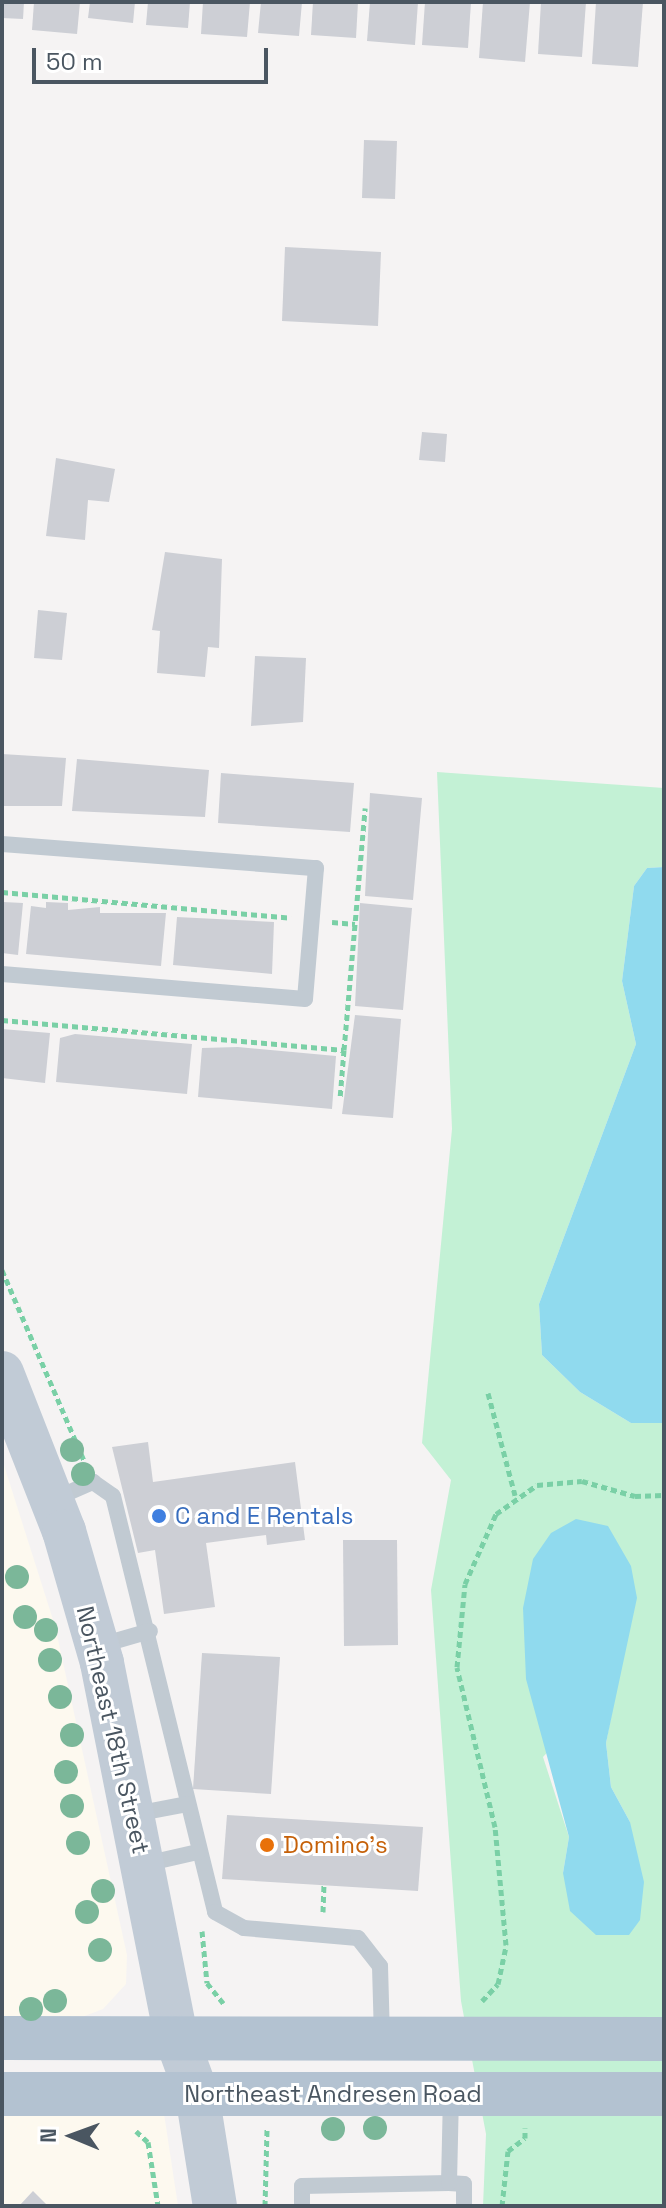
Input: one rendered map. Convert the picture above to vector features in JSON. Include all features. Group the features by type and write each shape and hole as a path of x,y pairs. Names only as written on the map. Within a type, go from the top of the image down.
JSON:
{"main road":[{"path":"2,2038 664,2039"},
{"name":"Northeast Andresen Road","path":"2,2094 664,2094"}],"street":[{"name":"Northeast 18th Street","path":"2,1373 53,1500 97,1646 135,1814 176,2037 197,2094 215,2206"}],"lane":[{"path":"2,844 316,868 305,999 2,974"},
{"path":"53,1500 93,1482 113,1496 150,1631 198,1852 225,1923 333,1932 373,1950 382,2038"},
{"path":"97,1646 150,1631"},
{"path":"135,1814 188,1804"},
{"path":"145,1865 198,1852"},
{"path":"449,2183 451,2095"},
{"path":"302,2206 302,2186 449,2183 464,2184 464,2206"}],"path":[{"path":"340,1099 365,808"},
{"path":"2,892 355,924"},
{"path":"2,1020 344,1050"},
{"path":"488,1393 515,1495"},
{"path":"470,2039 477,2007 498,1984 506,1945 495,1827 457,1667 458,1627 479,1548 515,1495 558,1481 664,1495"},
{"path":"502,2206 508,2151 525,2138 526,2095"},
{"path":"127,2124 148,2142 158,2206"},
{"path":"265,2206 267,2128"}],"shaded area":[{"path":"2,1459 55,1626 127,1955 126,1984 103,2009 82,2017 2,2017"},
{"path":"2,2106 163,2107 178,2206 2,2206"}],"green space":[{"path":"437,772 664,788 664,867 647,868 634,886 622,981 636,1044 539,1304 542,1355 580,1392 631,1423 664,1423 664,2206 483,2206 486,2134 461,2001 431,1590 451,1480 422,1443 452,1129","holes":["619,1675 606,1743 611,1787 630,1822 563,1873 569,1837 543,1757"]}],"water":[{"path":"664,867 664,1423 631,1423 580,1392 542,1355 539,1304 636,1044 622,981 634,886 647,868"},
{"path":"576,1519 608,1526 631,1566 637,1598 606,1743 611,1787 630,1822 644,1882 640,1920 629,1935 596,1935 570,1911 563,1873 569,1837 526,1679 523,1608 533,1559 551,1533"}],"building":[{"path":"2,2 24,2 23,19 2,18"},
{"path":"34,2 80,2 77,34 32,30"},
{"path":"90,2 135,2 133,23 88,18"},
{"path":"148,2 190,2 188,28 146,25"},
{"path":"203,2 250,2 247,37 201,34"},
{"path":"261,2 302,2 299,36 258,33"},
{"path":"313,2 358,2 356,38 311,35"},
{"path":"370,2 418,2 415,45 367,41"},
{"path":"425,2 471,2 468,48 422,45"},
{"path":"483,2 530,2 525,62 479,58"},
{"path":"541,2 586,2 582,57 538,54"},
{"path":"596,2 643,2 638,67 592,64"},
{"path":"364,140 397,141 395,199 362,198"},
{"path":"285,247 381,252 378,326 282,321"},
{"path":"422,432 447,434 445,462 419,460"},
{"path":"56,458 115,469 109,502 88,500 85,540 46,536"},
{"path":"165,552 222,559 219,648 208,647 205,677 157,673 160,631 152,630"},
{"path":"38,610 67,613 62,660 34,658"},
{"path":"255,656 306,658 303,722 251,726"},
{"path":"2,754 66,758 62,806 2,806"},
{"path":"77,759 209,770 205,817 72,811"},
{"path":"221,773 354,783 350,832 218,823"},
{"path":"370,793 422,798 413,900 365,896"},
{"path":"3,902 23,903 18,955 2,953"},
{"path":"46,902 68,903 68,910 100,907 100,913 166,913 161,966 26,954 31,906 46,908"},
{"path":"360,903 412,908 403,1010 355,1006"},
{"path":"177,917 274,922 272,974 173,965"},
{"path":"355,1015 401,1019 393,1118 342,1114"},
{"path":"2,1029 50,1033 45,1083 2,1078"},
{"path":"75,1034 192,1044 187,1094 56,1082 60,1038"},
{"path":"238,1047 336,1056 332,1109 198,1097 202,1048"},
{"path":"148,1442 153,1482 295,1462 305,1540 267,1545 266,1535 206,1543 215,1607 164,1614 155,1550 138,1553 112,1447"},
{"path":"343,1540 397,1540 398,1645 344,1646"},
{"path":"202,1653 280,1657 271,1794 193,1789"},
{"path":"227,1815 423,1827 418,1891 222,1879"},
{"path":"33,2191 48,2206 19,2206"}],"place":[{"name":"C and E Rentals","path":"159,1516"},
{"name":"Domino's","path":"267,1845"}]}
